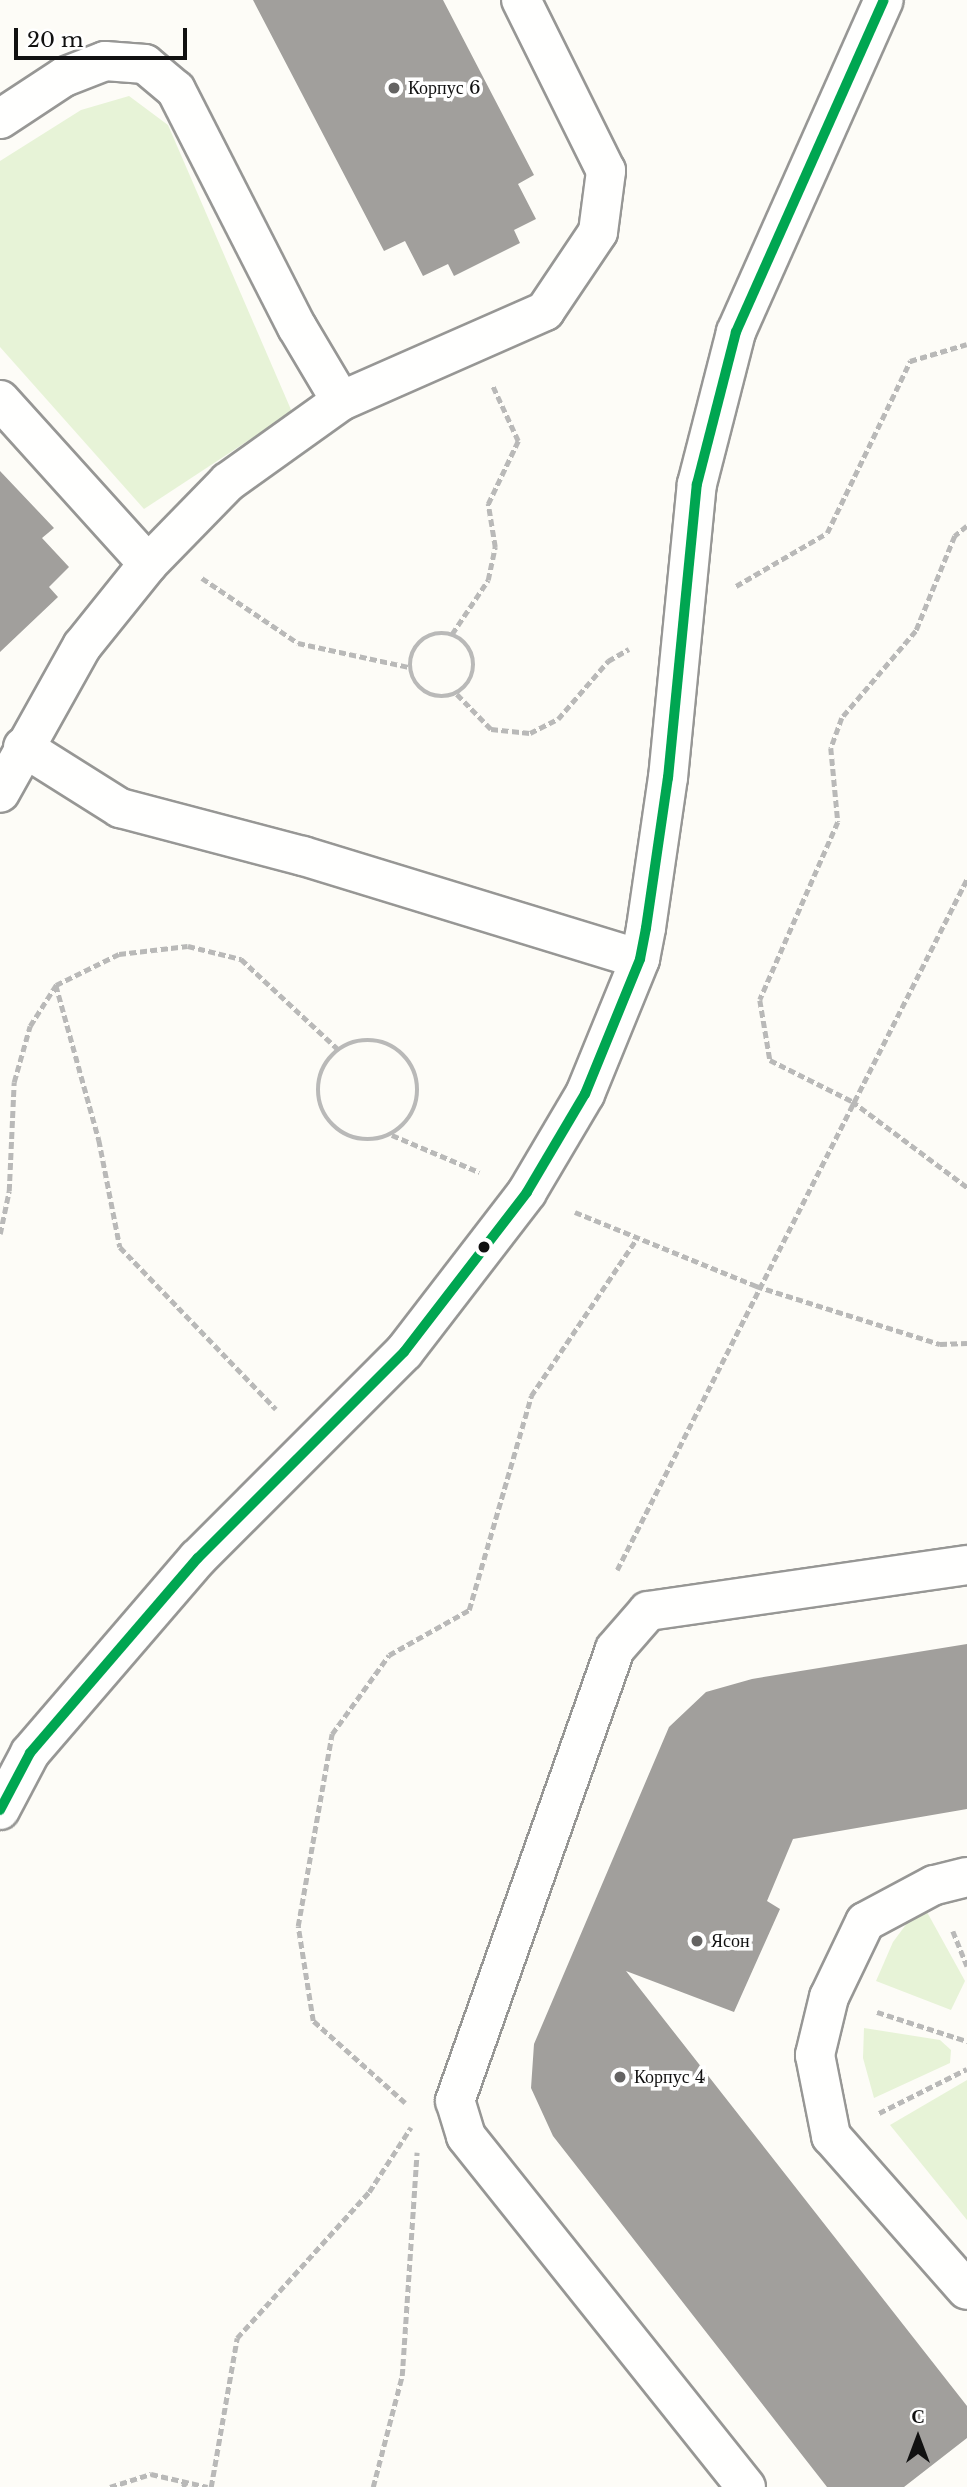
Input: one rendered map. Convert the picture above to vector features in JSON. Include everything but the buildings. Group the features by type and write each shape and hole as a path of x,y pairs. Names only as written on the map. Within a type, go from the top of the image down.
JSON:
{"street":[{"path":"0,793 23,747 82,646 155,557 228,482 341,401 474,346 545,311 598,232 606,171 521,0"},
{"path":"0,1810 30,1753 198,1559 313,1448 404,1352 527,1192 585,1094 640,959 668,778 700,472 736,332 884,0"},
{"path":"0,119 64,77 105,61 145,65 176,90 297,327 341,401"},
{"path":"0,400 155,557"},
{"path":"23,747 120,808 303,856 640,959"},
{"path":"746,2487 467,2136 455,2101 615,1649 648,1611 967,1565"},
{"path":"967,1877 934,1885 865,1922 829,1997 815,2054 831,2136 967,2290"}],"path":[{"path":"452,634 474,657 466,688 436,697 418,687 409,667 421,640 452,634 488,580 495,547 488,504 518,441 474,346"},
{"path":"967,526 955,537 916,631 842,718 831,748 838,822 760,1000 770,1059 852,1101 967,1187"},
{"path":"155,557 298,643 409,667"},
{"path":"0,1234 9,1191 14,1082 30,1026 56,985 119,954 188,946 241,959 339,1050"},
{"path":"56,985 99,1140 120,1247 313,1448"},
{"path":"392,1135 414,1111 417,1079 411,1063 386,1043 353,1042 339,1050 320,1077 322,1110 330,1123 359,1139 392,1135 769,1290 940,1344 967,1343"},
{"path":"410,2107 313,2021 298,1926 332,1734 389,1655 469,1609 531,1396 638,1238"},
{"path":"829,1997 967,2041"},
{"path":"831,2136 967,2069"},
{"path":"110,2487 151,2474 187,2479 209,2487 237,2338 369,2192 419,2115"},
{"path":"183,2487 187,2479"}],"green space":[{"path":"129,96 168,125 292,412 144,509 0,347 0,161 81,110"},
{"path":"922,1903 965,1981 951,2010 876,1981 893,1942"},
{"path":"864,2028 940,2040 951,2050 950,2063 874,2098 863,2058"},
{"path":"967,2080 967,2220 890,2125"}],"transit line":[{"path":"0,1810 30,1753 198,1558 404,1352 527,1192 585,1094 640,959 668,778 697,484 736,332 884,0"}],"place":[{"name":"Корпус 6","path":"394,88"},
{"name":"Ясон","path":"697,1941"},
{"name":"Корпус 4","path":"620,2077"}]}
